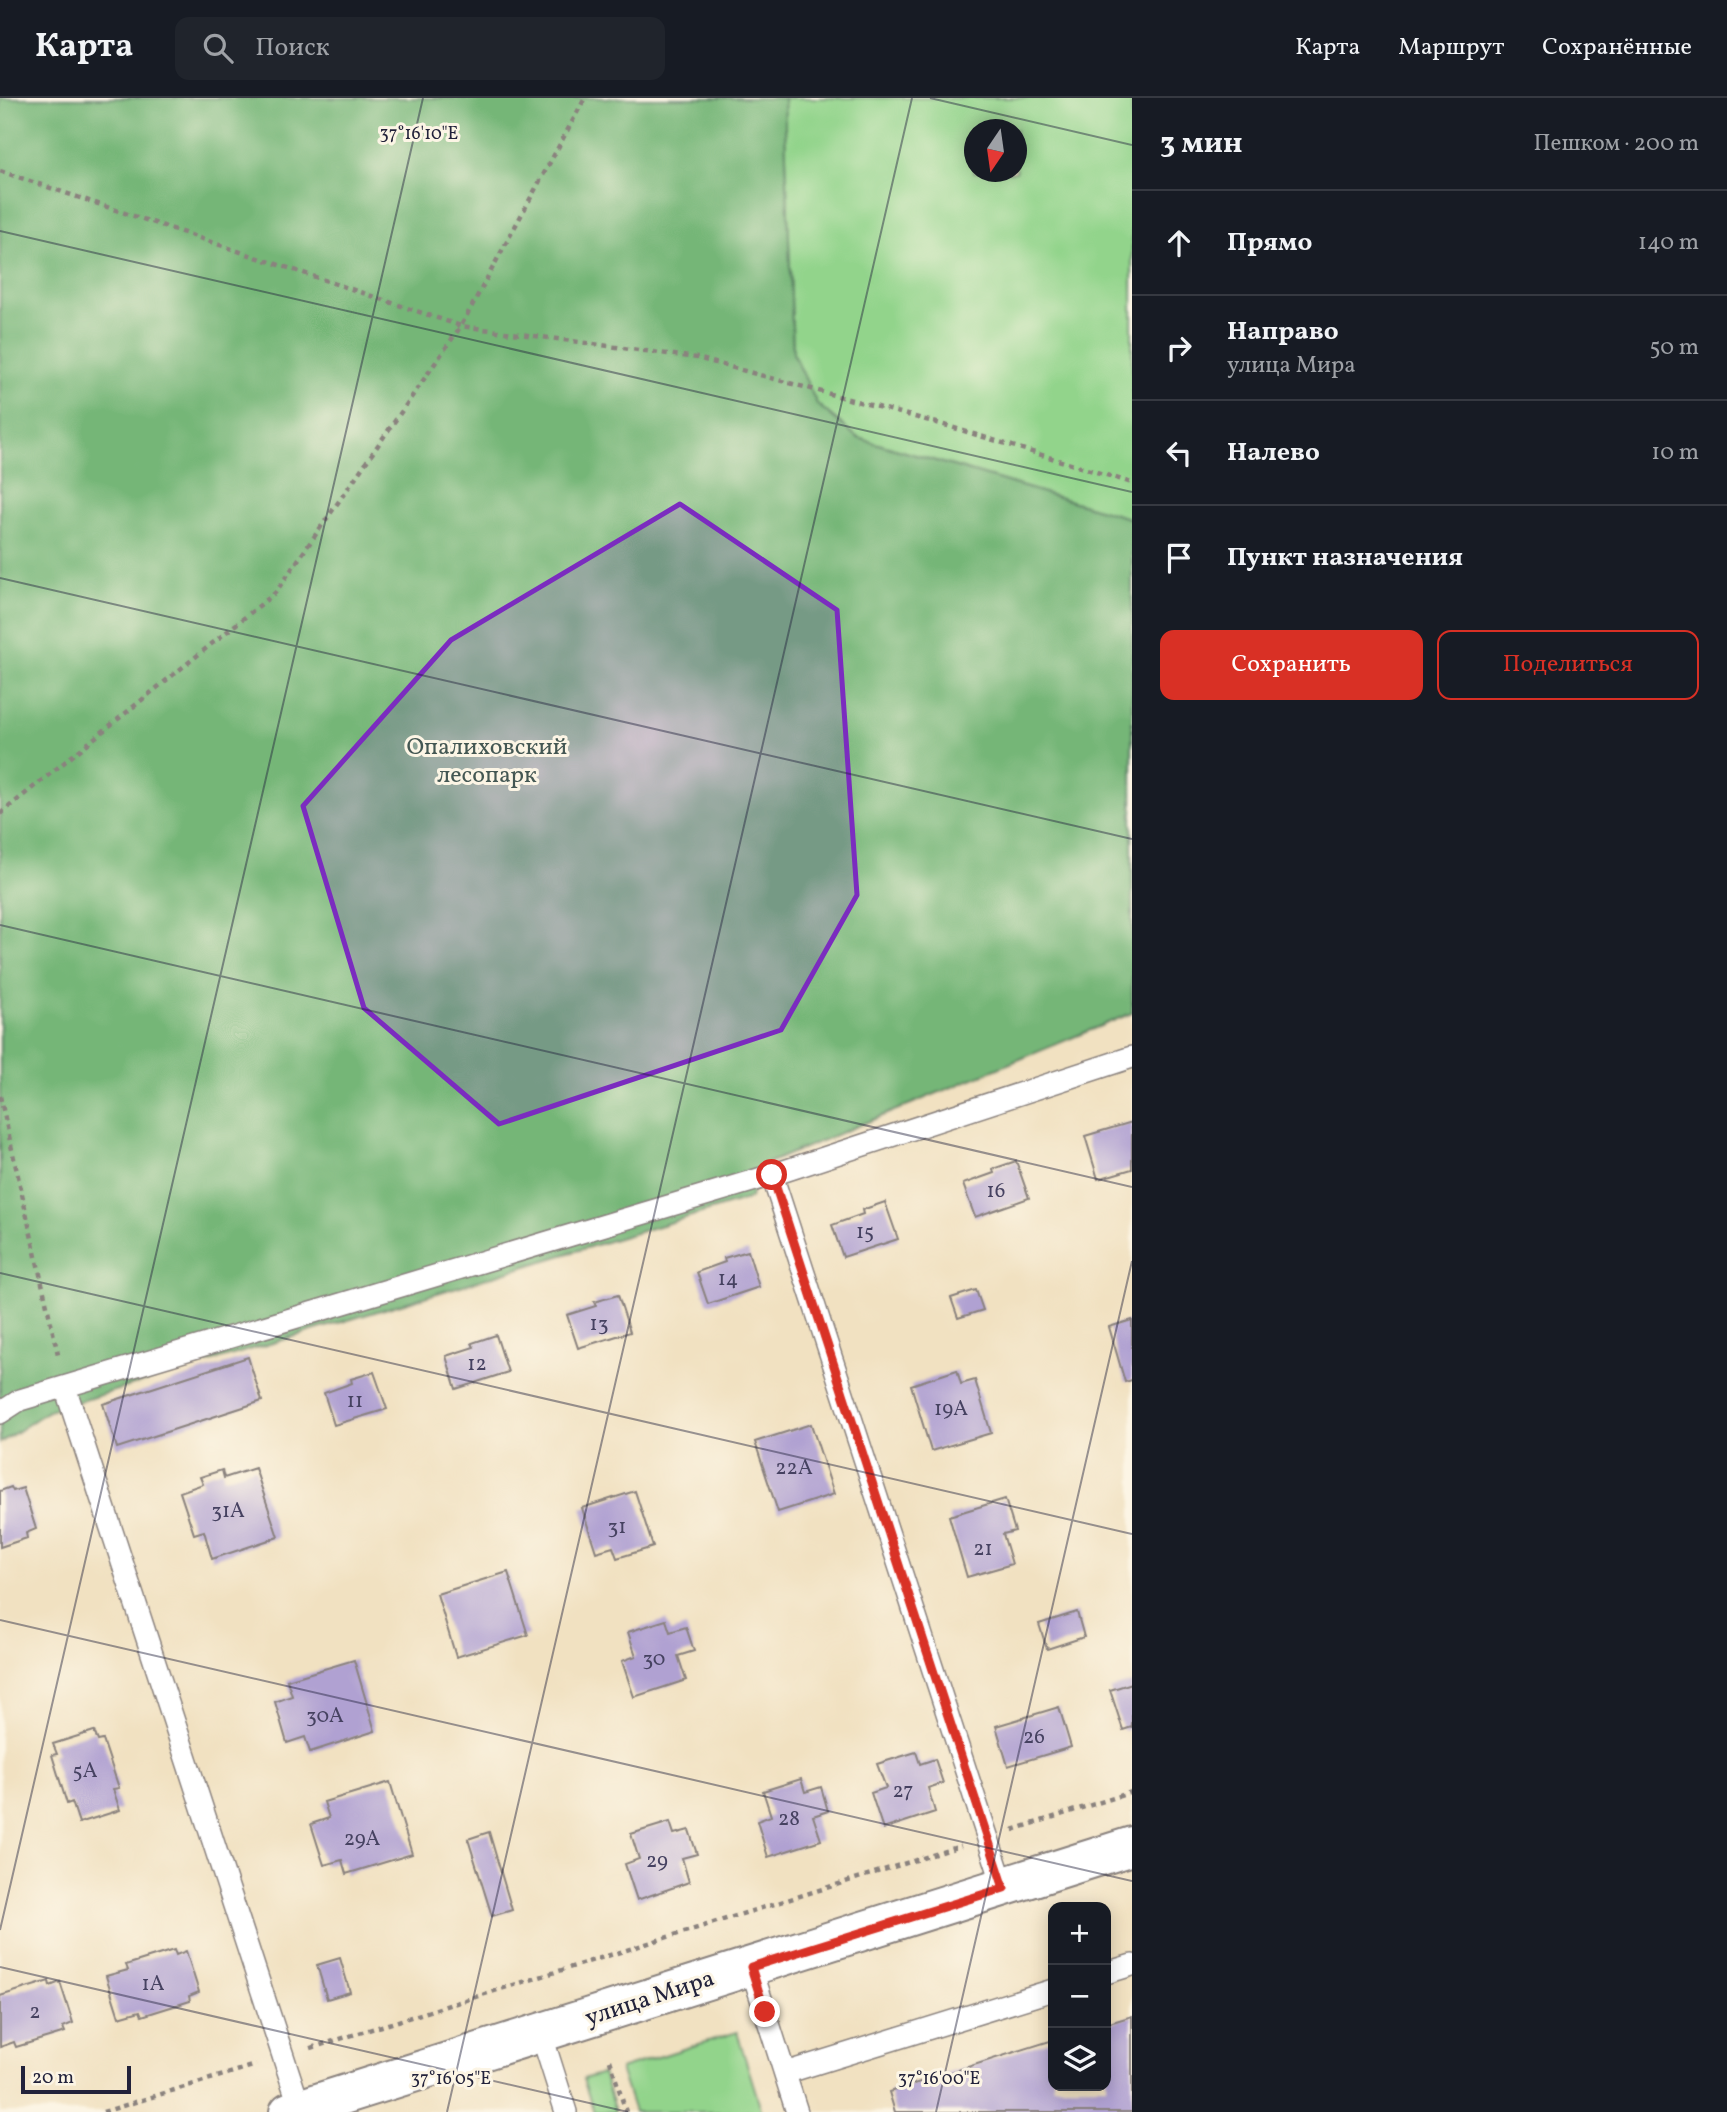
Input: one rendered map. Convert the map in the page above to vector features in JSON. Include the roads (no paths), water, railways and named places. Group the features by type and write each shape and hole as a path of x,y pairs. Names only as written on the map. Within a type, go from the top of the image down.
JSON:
{"street":[{"name":"улица Мира","path":"295,2110 1132,1846"}],"lane":[{"path":"0,1413 20,1400 772,1175 1132,1057"},
{"path":"772,1175 1004,1888"},
{"path":"65,1387 284,2056 295,2110"},
{"path":"1111,1971 1132,1965"},
{"path":"751,1967 797,2112"},
{"path":"785,2073 1048,1992"},
{"path":"541,2033 566,2112"}],"park label":[{"name":"Опалиховский лесопарк","path":"487,762"}]}
